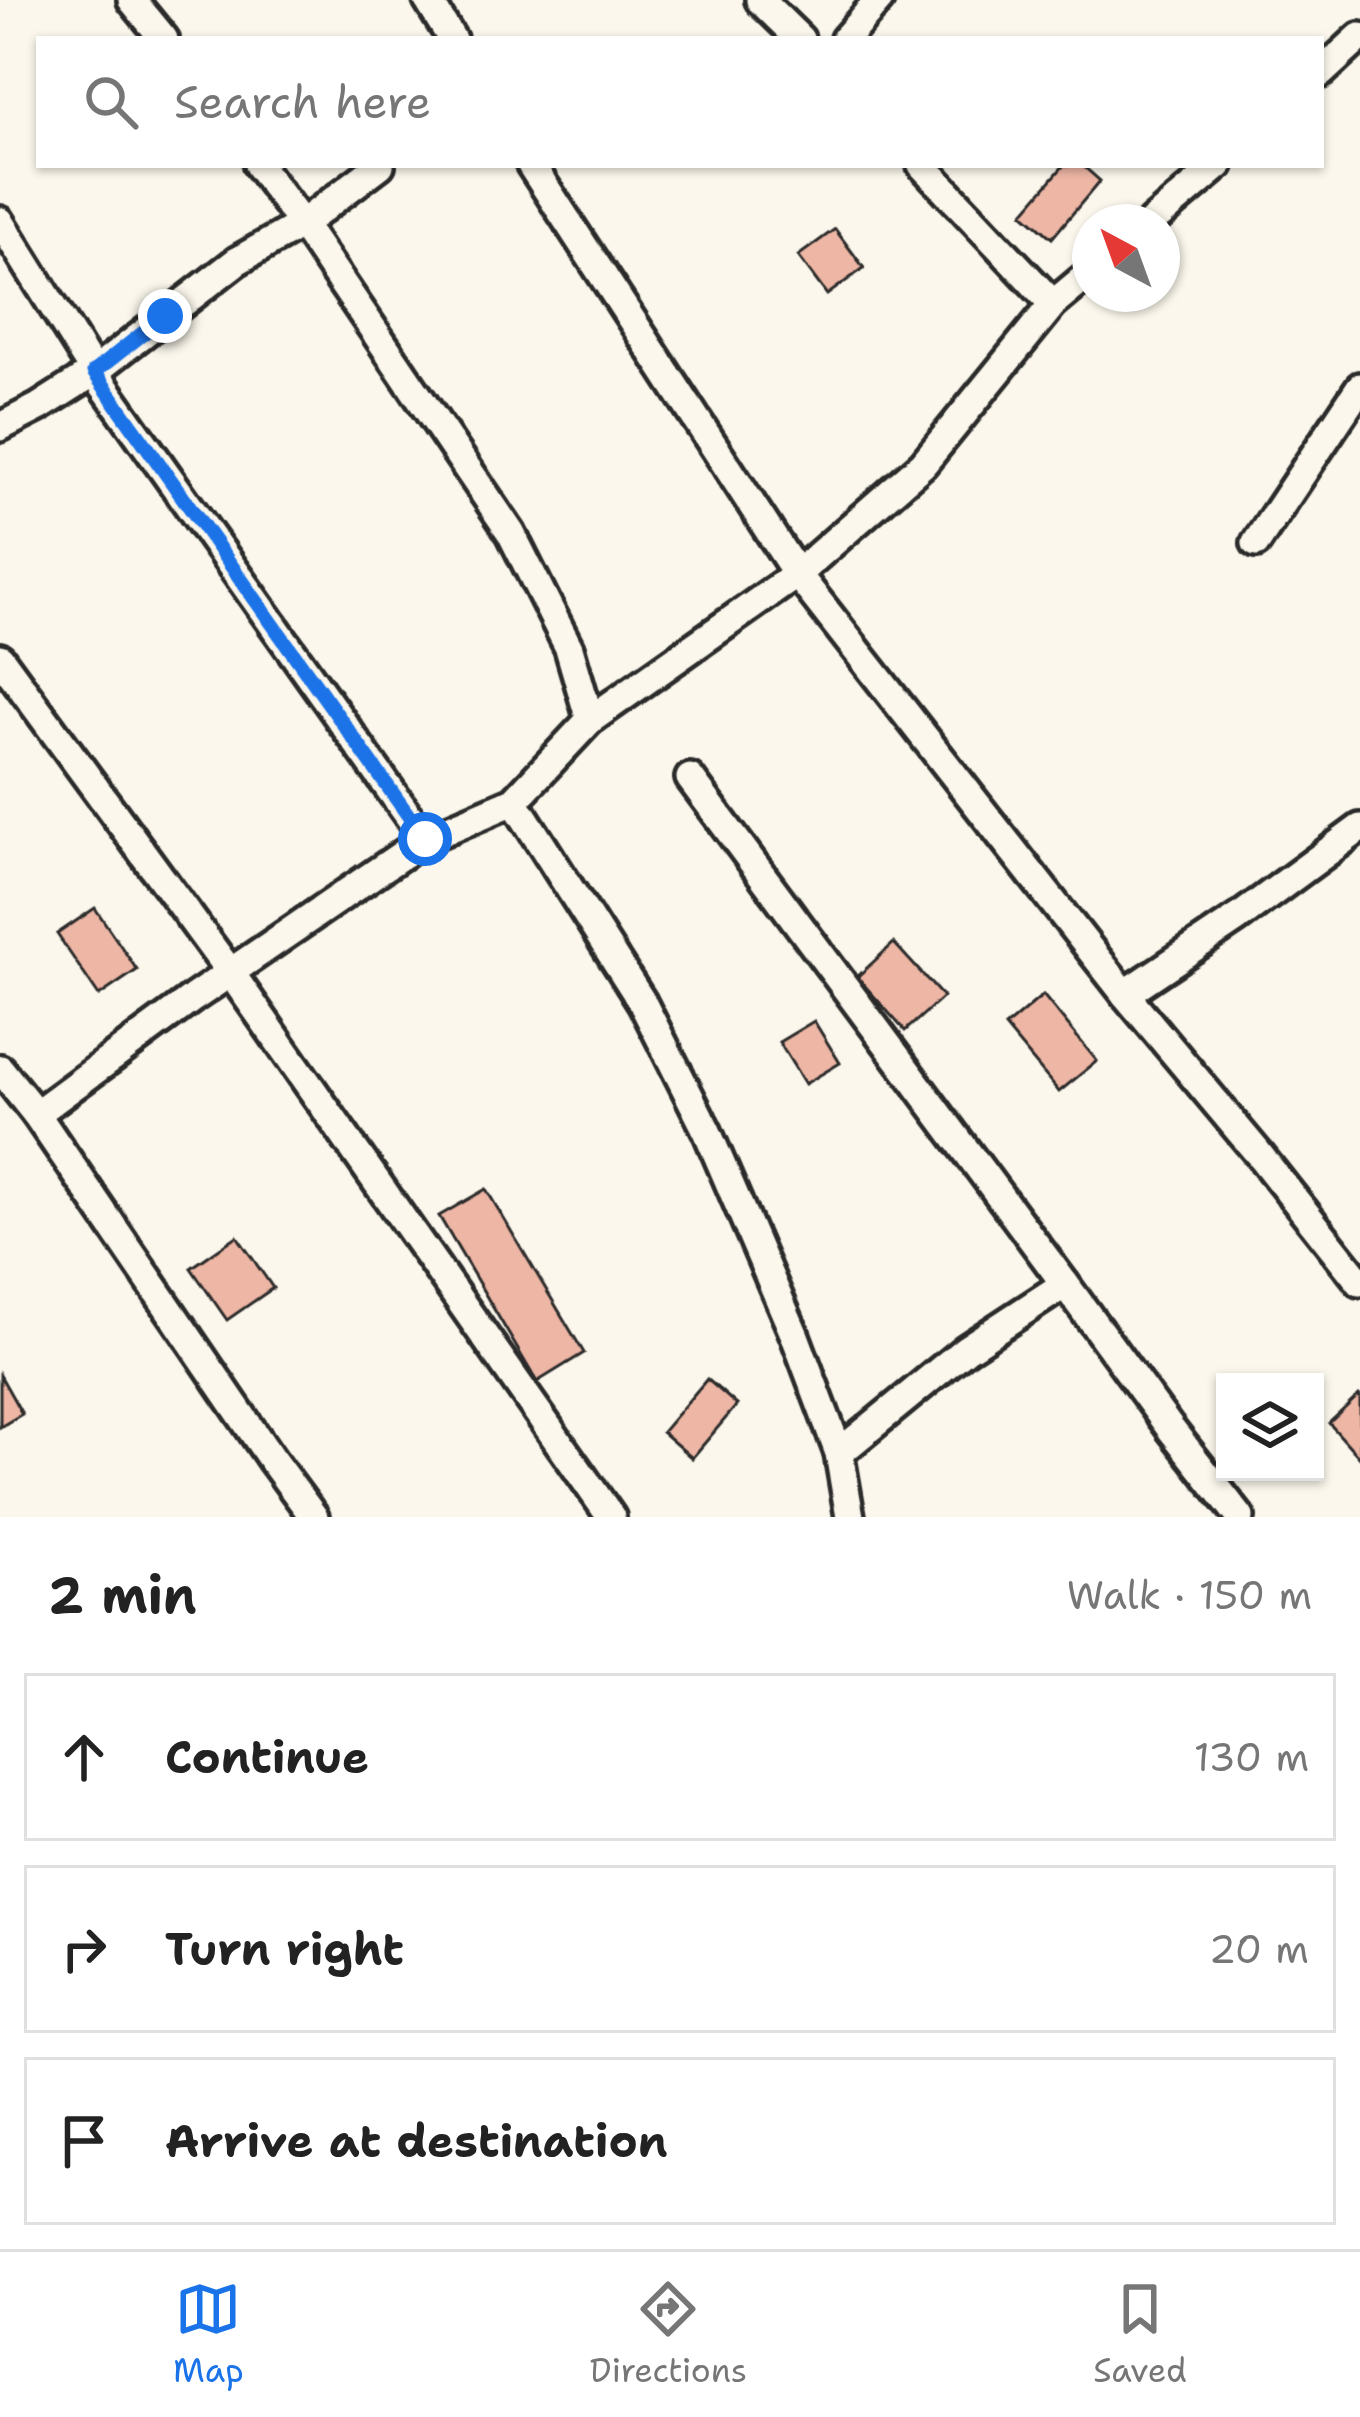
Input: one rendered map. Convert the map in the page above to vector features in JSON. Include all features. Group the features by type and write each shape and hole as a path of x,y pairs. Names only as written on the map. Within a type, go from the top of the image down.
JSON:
{"street":[{"path":"132,0 162,36"},
{"path":"428,0 450,36"},
{"path":"760,0 797,36"},
{"path":"847,36 879,0"},
{"path":"1324,70 1360,38"},
{"path":"260,168 511,533 569,648 590,720"},
{"path":"0,427 94,372 237,261 302,224 376,168"},
{"path":"533,168 797,574 1125,994 1360,1282"},
{"path":"925,168 1053,304"},
{"path":"1173,204 1215,168"},
{"path":"0,220 94,372 425,839"},
{"path":"36,1114 230,972 425,839 514,801 590,720 797,574 923,464 1053,304 1072,288"},
{"path":"1256,543 1360,387"},
{"path":"0,658 230,972 611,1517"},
{"path":"690,778 1240,1517"},
{"path":"514,801 642,1001 706,1130 795,1336 839,1453 850,1517"},
{"path":"1125,994 1238,919 1360,827"},
{"path":"0,1069 36,1114 314,1517"},
{"path":"839,1453 966,1349 1065,1284"}],"building":[{"path":"1061,168 1085,168 1100,181 1081,204 1072,204 1072,214 1052,238 1023,213"},
{"path":"835,229 864,268 827,295 798,256"},
{"path":"95,908 137,970 99,996 57,934"},
{"path":"894,943 943,997 905,1031 857,977"},
{"path":"1043,995 1097,1061 1059,1092 1005,1027"},
{"path":"814,1021 840,1063 805,1084 779,1042"},
{"path":"486,1189 584,1353 537,1382 439,1216"},
{"path":"237,1236 273,1288 227,1320 191,1268"},
{"path":"0,1375 22,1414 0,1427"},
{"path":"707,1379 737,1405 692,1458 662,1432"},
{"path":"1360,1396 1360,1458 1329,1423"}],"route":[{"path":"165,316 94,372 425,839"}]}
